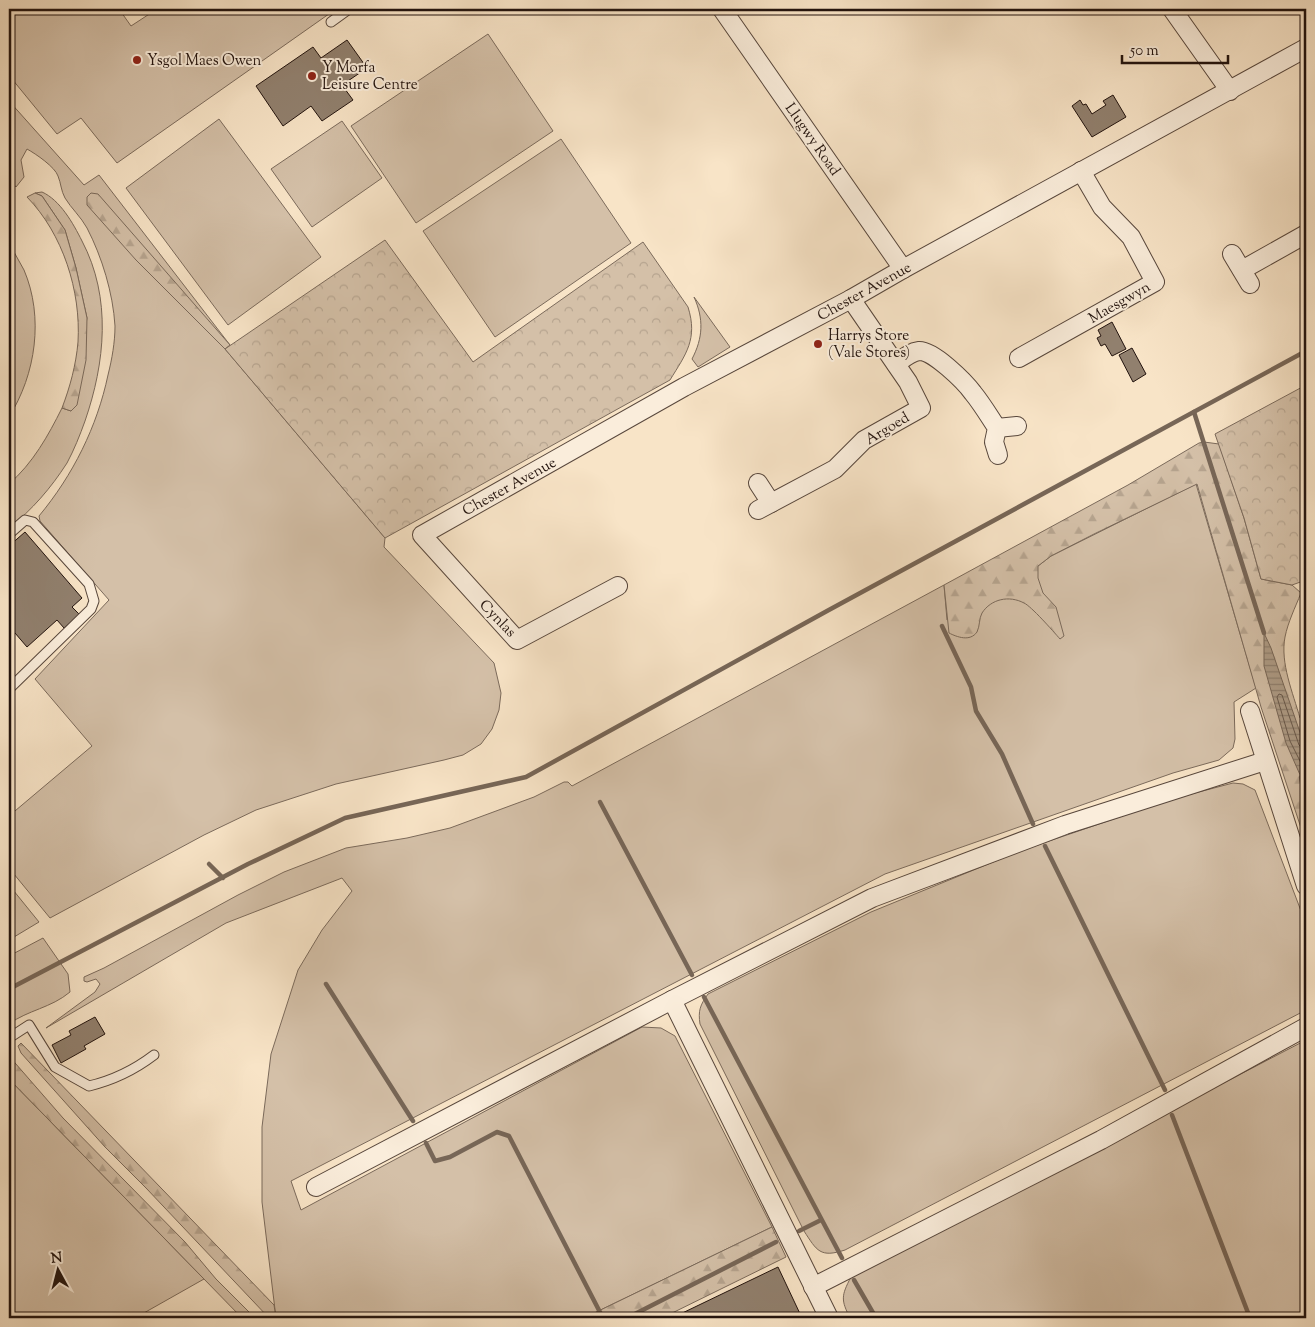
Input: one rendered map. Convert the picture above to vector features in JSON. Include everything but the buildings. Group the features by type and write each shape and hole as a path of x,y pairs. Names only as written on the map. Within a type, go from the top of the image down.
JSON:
{"street":[{"name":"Llugwy Road","path":"722,9 903,269"},
{"path":"1172,9 1230,91"},
{"name":"Chester Avenue","path":"422,535 684,386 851,299 1306,48"},
{"name":"Maesgwyn","path":"1019,358 1155,282 1131,237 1102,207 1080,171"},
{"path":"1232,254 1246,277 1306,234"},
{"name":"Argoed","path":"758,483 765,507 835,469 864,440 921,408 908,382 851,299"},
{"path":"896,364 910,354 920,351 934,357 966,384 997,428 994,442 998,456"},
{"path":"997,428 1017,426"},
{"name":"Cynlas","path":"422,535 517,640 618,586"},
{"path":"1250,711 1306,886"},
{"path":"316,1187 672,1000 872,898 1065,825 1265,761"},
{"path":"672,1000 829,1318"},
{"path":"813,1286 1101,1140 1306,1027"}],"lane":[{"path":"331,22 349,9"},
{"path":"9,534 26,520 34,522 89,584 94,601 91,609 9,689"},
{"path":"9,1038 30,1025 55,1067 89,1086 110,1081 136,1069 154,1056"}],"green space":[{"name":"Ysgol Maes Owen","path":"9,9 119,9 131,26 157,9 336,9 117,163 81,118 57,134 12,79 9,73"},
{"path":"488,34 553,131 416,223 351,126"},
{"path":"9,101 84,185 99,175 230,345 225,349 385,538 384,547 494,663 501,693 499,710 492,729 481,744 463,755 336,784 256,810 204,835 50,918 9,868 9,816 92,746 35,679 109,600 40,521 39,516 63,484 90,432 109,369 115,326 109,288 97,251 85,224 65,198 56,172 45,161 27,149 21,160 24,177 16,187 9,179"},
{"path":"219,119 321,257 228,325 126,188"},
{"path":"342,121 382,178 312,227 271,169"},
{"path":"561,139 631,243 495,337 423,231"},
{"path":"42,192 55,200 70,220 92,263 98,285 101,308 101,354 92,399 81,432 67,463 41,498 9,528 9,484 18,476 39,449 62,408 71,411 87,318 65,230 42,196 35,193"},
{"path":"35,193 42,196 65,230 87,318 86,360 77,405 71,411 62,408 72,376 78,342 78,323 73,283 60,246 51,228 27,197"},
{"path":"91,193 98,194 230,345 225,349 136,260 87,205 87,197"},
{"path":"385,240 473,362 643,242 688,307 692,328 689,346 670,380 385,538 225,349"},
{"path":"9,243 24,270 30,288 35,326 31,364 26,382 9,417"},
{"path":"694,297 730,347 698,367 692,359 700,336 701,321"},
{"path":"1306,385 1306,580 1292,585 1261,579 1244,518 1215,434"},
{"path":"1199,443 1219,444 1244,518 1261,579 1292,585 1301,593 1285,637 1284,657 1300,718 1306,719 1306,843 1261,707 1197,484 1051,556 1038,566 1038,578 1043,593 1056,607 1064,636 1060,639 1027,605 1012,599 990,604 981,615 977,632 971,637 960,637 949,633 944,585 1128,485"},
{"path":"1196,484 1256,688 1234,702 1235,739 1233,748 1219,760 1173,773 885,874 291,1181 301,1210 642,1027 661,1028 675,1036 772,1227 584,1318 276,1318 262,1202 262,1127 271,1054 298,970 322,930 352,891 342,878 226,923 46,1028 95,992 100,984 96,979 84,981 84,977 284,872 346,848 407,838 450,828 534,797 564,782 568,782 572,786 944,585 947,620 1038,566 1051,556"},
{"path":"1233,783 1243,784 1255,790 1306,924 1306,1010 845,1250 824,1253 816,1248 804,1231 700,1024 700,1008 708,994 871,912 1020,851 1172,799"},
{"path":"9,885 39,922 9,940"},
{"path":"43,938 68,974 70,992 55,1002 24,1015 9,1024 9,956"},
{"path":"1306,1040 1306,1318 850,1318 843,1298 851,1277"},
{"path":"21,1043 274,1305 276,1318 269,1318 105,1147 21,1053 18,1046"},
{"path":"9,1056 63,1118 185,1242 216,1279 255,1318 242,1318 9,1079"},
{"path":"9,1079 204,1279 135,1318 9,1318"},
{"path":"772,1227 786,1257 662,1318 584,1318"}],"water":[{"path":"1264,633 1271,648 1305,747 1306,775 1301,777 1286,743 1264,666"}],"waterway":[{"path":"9,989 248,864 345,818 526,777 1306,351"},
{"path":"1194,412 1264,633"},
{"path":"942,626 971,687 976,711 1002,754 1033,824"},
{"path":"1301,777 1306,799"},
{"path":"600,802 692,975"},
{"path":"1045,846 1165,1090"},
{"path":"209,864 223,878"},
{"path":"326,984 413,1121"},
{"path":"704,997 842,1258"},
{"path":"1172,1115 1250,1318"},
{"path":"426,1143 435,1161 450,1157 497,1132 509,1136 603,1318"},
{"path":"799,1231 821,1220"},
{"path":"627,1318 776,1242"},
{"path":"854,1280 876,1318"}],"place":[{"name":"Ysgol Maes Owen","path":"137,60"},
{"name":"Y Morfa Leisure Centre","path":"312,76"},
{"name":"Harrys Store (Vale Stores)","path":"818,344"}]}
